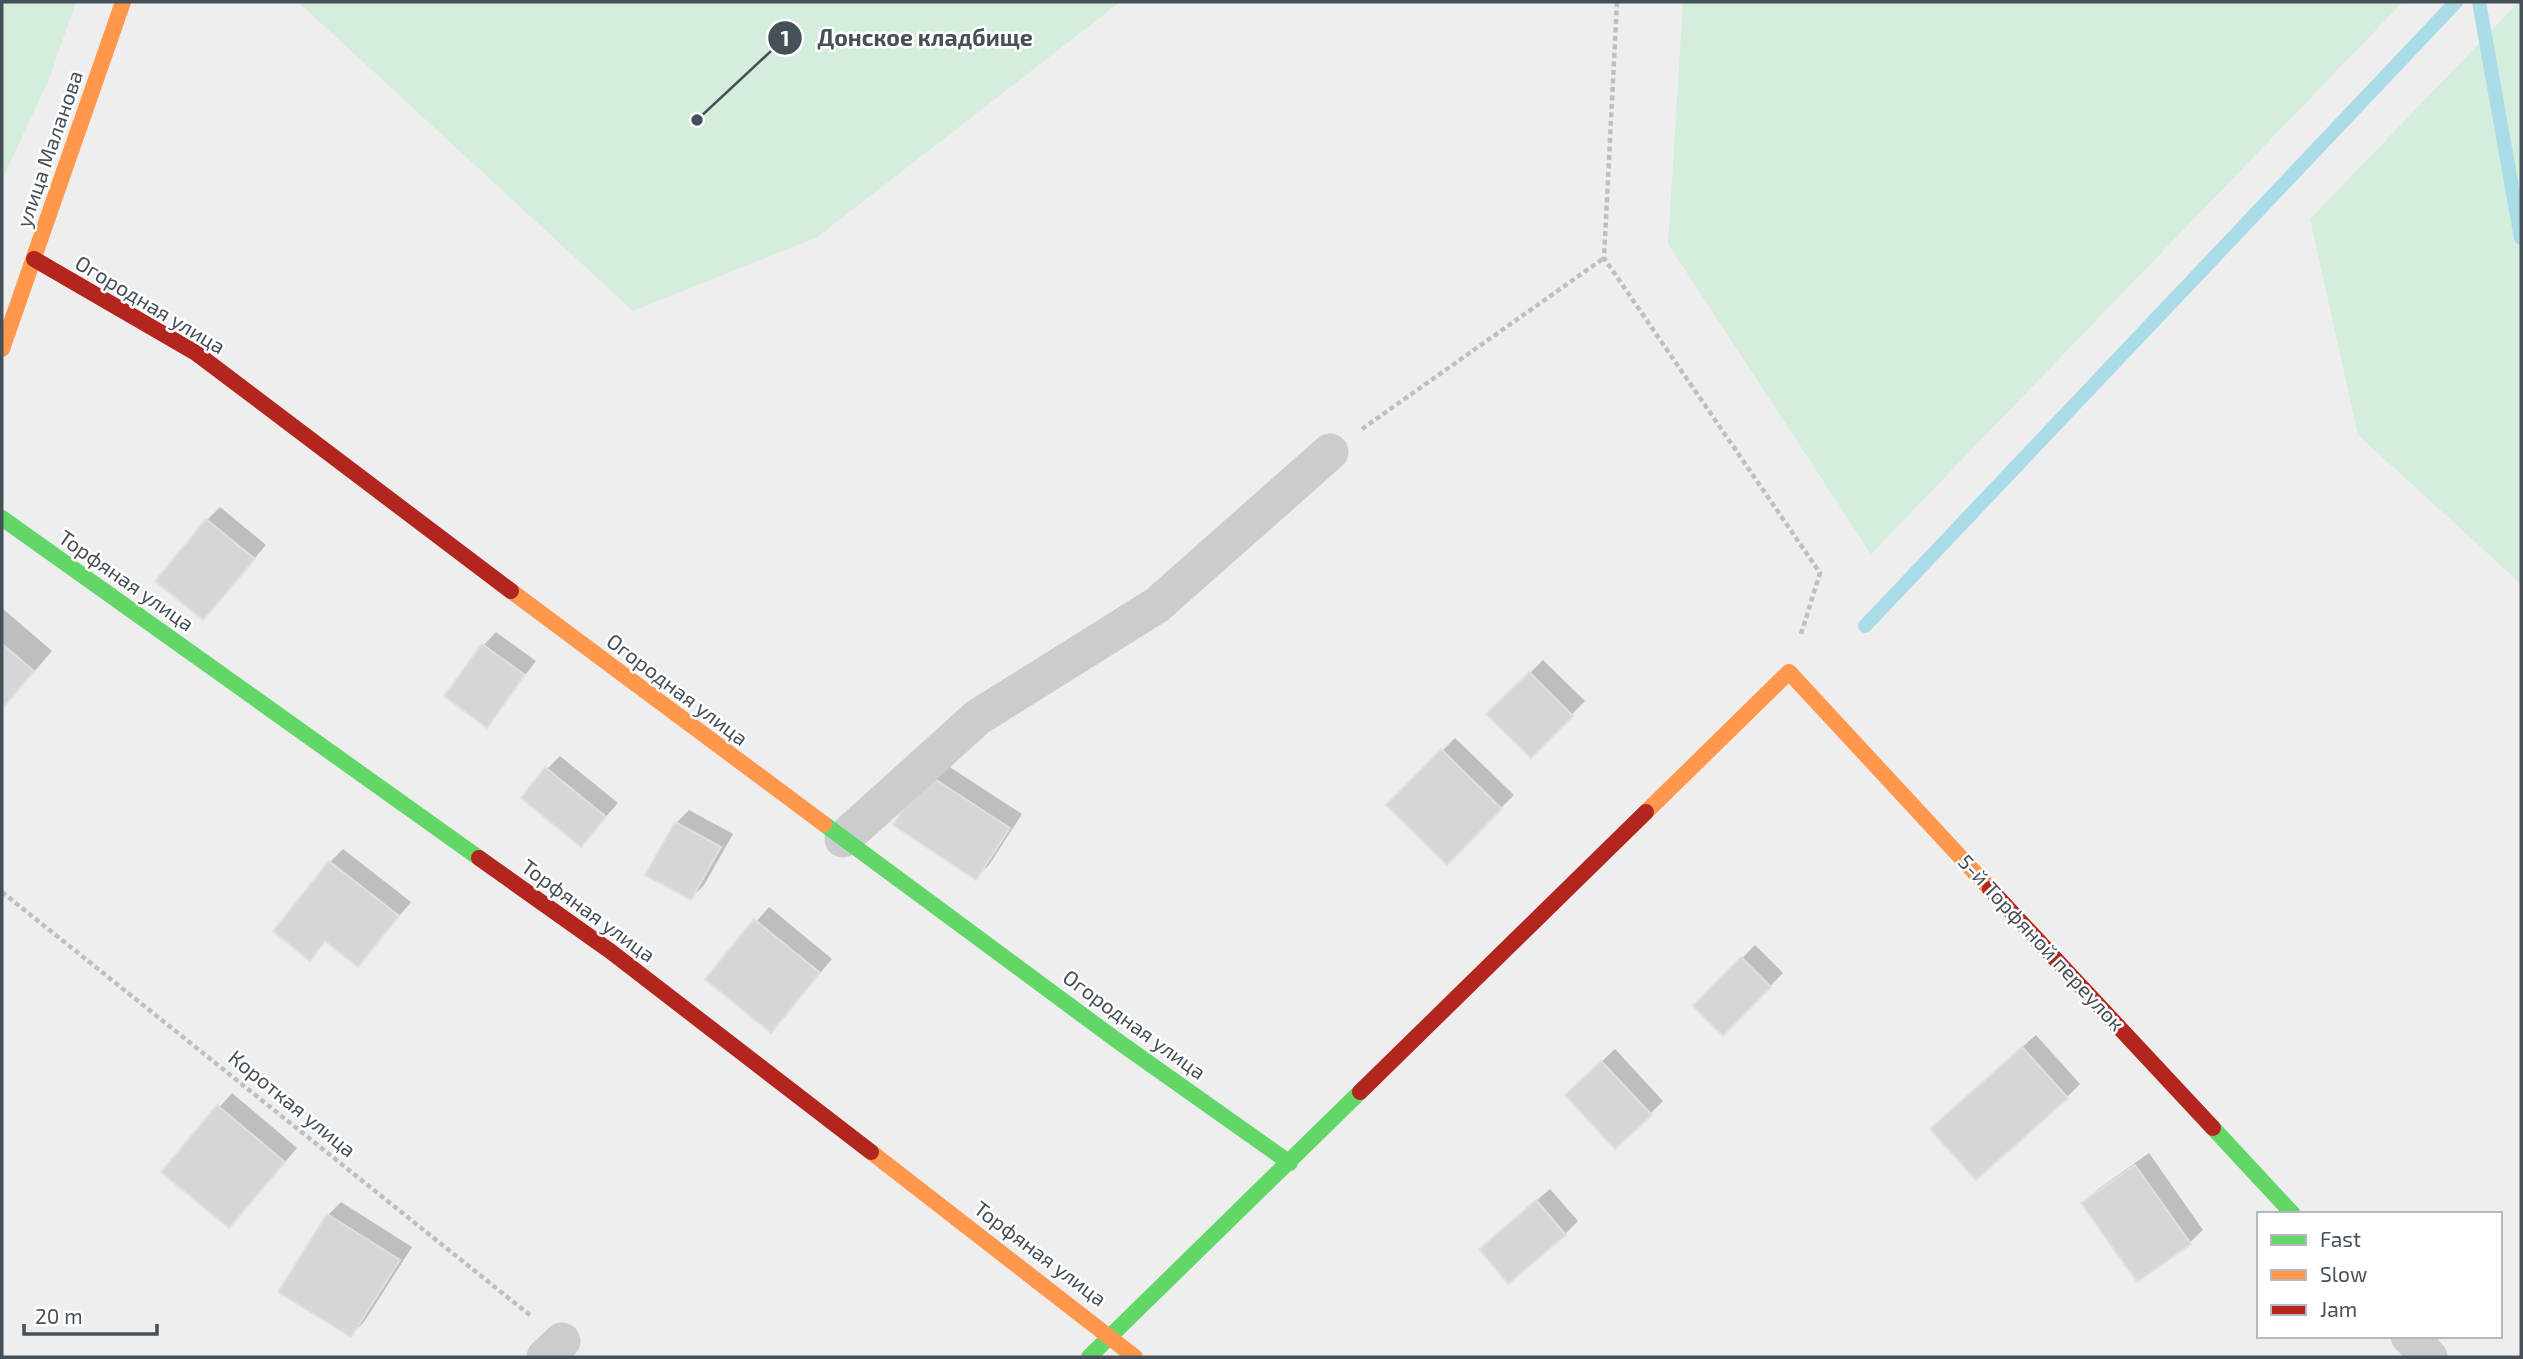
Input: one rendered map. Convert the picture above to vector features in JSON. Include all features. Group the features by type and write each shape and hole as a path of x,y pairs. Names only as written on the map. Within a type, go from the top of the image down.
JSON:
{"street":[{"name":"улица Маланова","path":"2,349 123,2"},
{"name":"Огородная улица","path":"34,259 196,353 843,839 1119,1042 1290,1163"},
{"path":"843,839 978,717 1157,605 1330,452"},
{"name":"Торфяная улица","path":"2,518 610,951 1135,1357"},
{"path":"1089,1357 1789,672"},
{"name":"5-й Торфяной переулок","path":"1789,672 2292,1212"},
{"path":"2411,1338 2429,1357"}],"path":[{"path":"1618,2 1604,258 1820,573 1789,672"},
{"path":"1330,452 1604,258"},
{"name":"Короткая улица","path":"2,891 553,1349"}],"green space":[{"path":"2,2 76,2 49,79 2,180"},
{"path":"298,2 1120,2 816,238 633,311"},
{"path":"1683,2 2403,2 1871,554 1668,244"},
{"path":"2519,2 2521,584 2358,435 2310,219"}],"building":[{"path":"206,519 255,559 203,620 155,581"},
{"path":"2,644 34,671 2,709"},
{"path":"482,644 525,675 487,728 444,696"},
{"path":"1529,672 1573,716 1531,758 1486,714"},
{"path":"1441,749 1502,809 1447,865 1386,805"},
{"path":"545,767 606,817 581,847 521,798"},
{"path":"927,774 1010,828 976,880 893,825"},
{"path":"675,822 721,847 691,900 645,875"},
{"path":"329,861 399,916 358,967 325,941 310,961 273,931"},
{"path":"754,919 820,973 771,1033 705,979"},
{"path":"1741,957 1771,987 1723,1036 1693,1006"},
{"path":"2022,1047 2068,1098 1976,1180 1930,1129"},
{"path":"1601,1061 1652,1115 1615,1149 1565,1095"},
{"path":"217,1105 285,1162 229,1228 161,1172"},
{"path":"2135,1165 2191,1244 2137,1282 2081,1203"},
{"path":"1536,1200 1566,1235 1508,1284 1479,1249"},
{"path":"327,1214 400,1260 351,1337 278,1292"}],"waterway":[{"path":"1865,626 2456,2"},
{"path":"2479,2 2521,238"}],"traffic: fast":[{"path":"2,518 479,858"},
{"path":"824,824 1119,1042 1290,1163"},
{"path":"1089,1357 1360,1092"},
{"path":"2213,1128 2291,1212"}],"traffic: slow":[{"path":"2,349 123,2"},
{"path":"511,591 824,824"},
{"path":"1646,812 1789,672 1990,889"},
{"path":"871,1152 1135,1357"}],"traffic: jam":[{"path":"34,259 196,353 511,591"},
{"path":"1360,1092 1646,812"},
{"path":"479,858 610,951 871,1152"},
{"path":"1990,889 2213,1128"}],"place":[{"name":"Донское кладбище","path":"697,120"}]}
